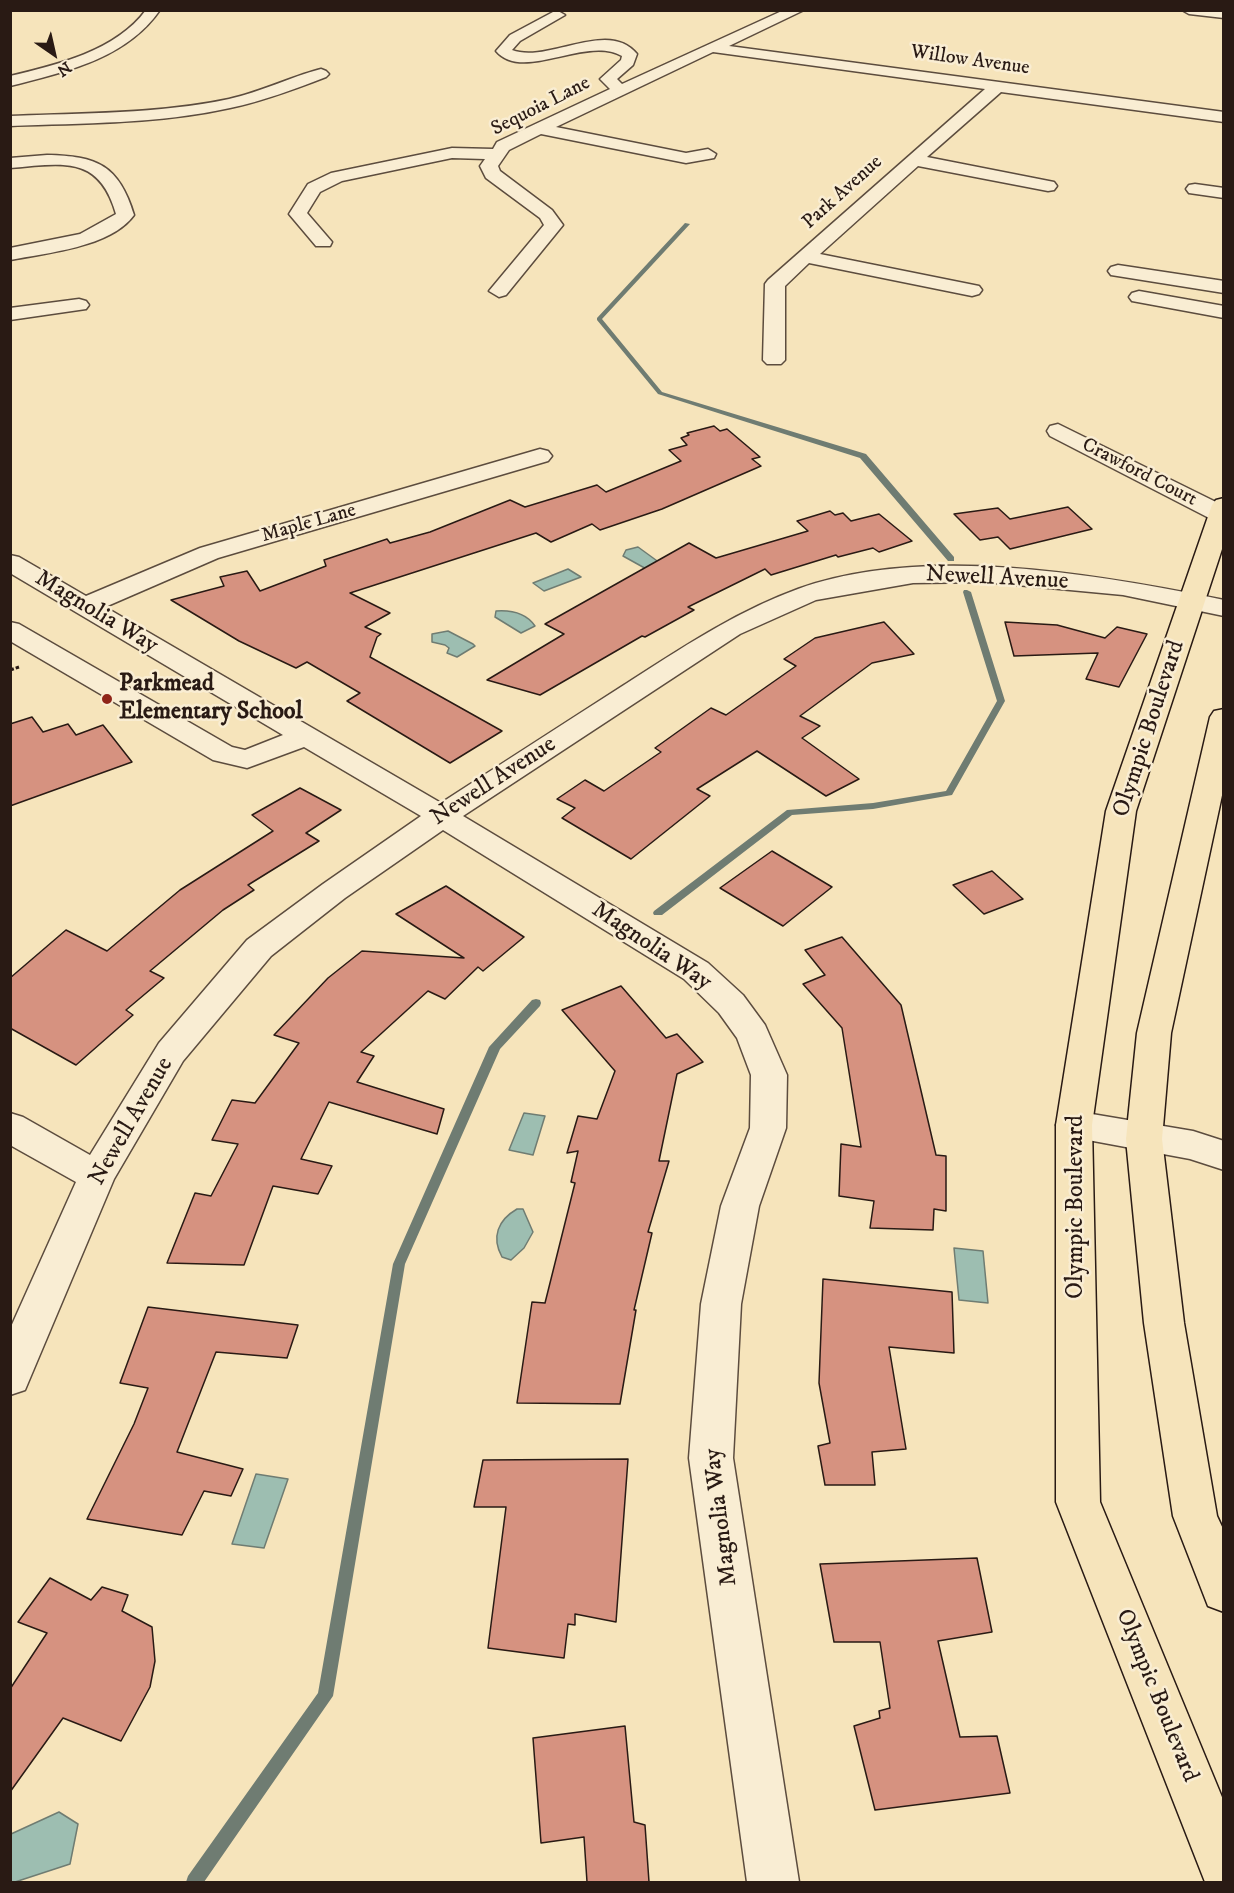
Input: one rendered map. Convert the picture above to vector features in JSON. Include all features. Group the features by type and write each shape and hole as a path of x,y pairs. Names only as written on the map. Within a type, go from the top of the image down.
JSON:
{"main road":[{"name":"Olympic Boulevard","path":"1222,509 1121,811 1104,943 1074,1125 1078,1502 1224,1866"},
{"path":"1224,717 1154,1033 1144,1139 1164,1323 1195,1516 1224,1590"}],"street":[{"path":"10,81 119,44 142,27 153,10"},
{"name":"Sequoia Lane","path":"499,291 554,225 546,214 492,174 489,166 495,154 503,146 797,10"},
{"path":"1189,10 1224,15"},
{"path":"558,15 515,38 503,51 508,55 533,56 590,45 625,50 630,54 628,62 608,79 621,90"},
{"name":"Willow Avenue","path":"711,48 1224,117"},
{"path":"10,121 145,115 200,109 262,95 321,74"},
{"path":"10,75 27,76"},
{"path":"1093,99 1107,83"},
{"name":"Park Avenue","path":"774,360 776,284 998,86"},
{"path":"1179,111 1190,96"},
{"path":"539,129 686,158 708,154"},
{"path":"323,242 298,214 303,202 314,188 337,177 452,153 495,154"},
{"path":"10,163 56,159 88,165 106,173 117,191 125,215 112,228 78,240 10,254"},
{"path":"914,160 1047,186"},
{"path":"1195,189 1224,193"},
{"path":"806,257 972,290"},
{"path":"1118,271 1224,286"},
{"path":"1139,297 1224,312"},
{"path":"10,314 79,305"},
{"name":"Crawford Court","path":"1058,431 1222,509"},
{"name":"Maple Lane","path":"84,606 209,553 540,456"},
{"name":"Magnolia Way","path":"17,574 84,606 442,816 696,971 731,1004 753,1034 769,1075 768,1128 740,1206 721,1304 711,1458 773,1882"},
{"name":"Newell Avenue","path":"10,1377 97,1176 171,1052 259,948 334,891 442,816 731,628 808,594 879,580 965,574 1123,587 1224,608"},
{"path":"10,630 223,754 247,759 306,736"},
{"path":"1074,1125 1144,1139 1193,1145 1224,1156"},
{"path":"10,1127 97,1176"}],"shaded area":[{"path":"638,547 660,563 650,571 623,556 626,550"},
{"path":"568,569 581,577 544,591 533,583"},
{"path":"496,611 517,613 527,618 535,626 521,633 495,617"},
{"path":"448,631 475,646 457,657 447,653 449,648 445,645 432,642 432,634"},
{"path":"524,1113 545,1116 533,1155 509,1150"},
{"path":"517,1209 523,1209 533,1232 524,1248 511,1260 502,1257 497,1236 505,1218"},
{"path":"954,1248 983,1251 988,1303 959,1300"},
{"path":"256,1474 288,1479 264,1548 232,1544"},
{"path":"59,1812 78,1824 70,1864 11,1882 11,1834"}],"building":[{"path":"714,426 720,431 727,429 760,457 752,459 761,466 662,509 600,530 592,524 551,542 536,533 350,593 390,613 365,627 381,634 377,637 370,657 502,731 450,763 347,701 360,693 307,662 296,668 239,641 171,600 224,586 220,577 247,571 260,591 326,566 324,560 387,539 390,543 430,532 510,500 525,507 597,485 606,492 681,461 669,450 687,445 681,438 689,435 687,433"},
{"path":"1068,507 1092,529 1010,549 998,537 980,540 954,514 998,508 1010,519"},
{"path":"830,511 835,515 843,513 851,521 879,514 912,541 879,552 873,548 838,557 836,555 771,575 765,569 688,607 694,610 645,637 642,636 540,695 487,680 564,634 545,624 689,543 716,558 808,531 797,521"},
{"path":"884,622 914,654 872,663 800,716 820,726 802,738 859,779 826,796 757,751 697,789 710,796 631,859 562,818 575,808 557,799 585,780 604,791 661,752 655,748 711,708 726,715 796,666 784,659 815,638"},
{"path":"1005,622 1057,625 1105,638 1117,627 1147,634 1119,687 1086,679 1098,653 1014,656"},
{"path":"32,717 43,732 68,724 76,735 103,725 132,762 10,806 10,724"},
{"path":"300,788 341,810 306,833 319,841 248,885 254,890 223,910 150,971 164,978 126,1010 133,1015 76,1065 10,1028 10,978 66,930 107,951 180,890 273,831 252,815"},
{"path":"772,851 832,887 783,926 720,888"},
{"path":"992,871 1023,899 984,914 953,885"},
{"path":"446,886 524,937 483,971 478,967 445,999 428,991 361,1052 374,1056 357,1082 444,1109 437,1134 329,1102 301,1159 332,1166 318,1194 273,1186 244,1265 167,1263 195,1193 211,1196 238,1144 212,1140 232,1100 255,1103 299,1043 274,1035 328,978 362,951 464,958 396,914"},
{"path":"842,937 901,1005 936,1155 946,1156 946,1211 934,1209 933,1230 870,1228 874,1201 839,1196 841,1144 861,1147 842,1028 803,984 825,975 805,950"},
{"path":"621,986 666,1038 677,1034 703,1062 677,1074 659,1161 669,1161 648,1232 652,1233 634,1310 636,1310 620,1404 517,1403 532,1302 545,1303 575,1183 571,1182 578,1151 567,1153 578,1116 597,1119 615,1071 562,1010"},
{"path":"823,1279 952,1292 954,1353 889,1347 906,1449 872,1452 875,1485 825,1485 818,1446 830,1443 819,1383"},
{"path":"148,1307 298,1325 287,1358 216,1352 177,1452 243,1469 231,1496 204,1491 182,1535 87,1519 134,1424 148,1388 120,1383"},
{"path":"628,1459 616,1622 575,1614 575,1625 568,1624 564,1658 488,1648 506,1507 474,1507 483,1460"},
{"path":"977,1558 992,1632 938,1641 960,1737 997,1736 1010,1793 875,1810 854,1726 880,1718 879,1711 890,1708 880,1642 834,1642 820,1564"},
{"path":"50,1578 91,1600 102,1587 128,1595 122,1611 152,1627 155,1661 150,1687 121,1741 63,1718 10,1792 10,1689 47,1633 18,1622"},
{"path":"625,1726 634,1822 645,1825 649,1882 587,1882 584,1837 541,1843 533,1738"}],"waterway":[{"path":"687,224 599,319 660,393 863,456 951,559"},
{"path":"658,913 790,812 873,806 949,793 1001,701 967,592"},
{"path":"194,1882 325,1696 399,1264 495,1047 536,1003"}],"place":[{"name":"Parkmead Elementary School","path":"107,699"}]}
